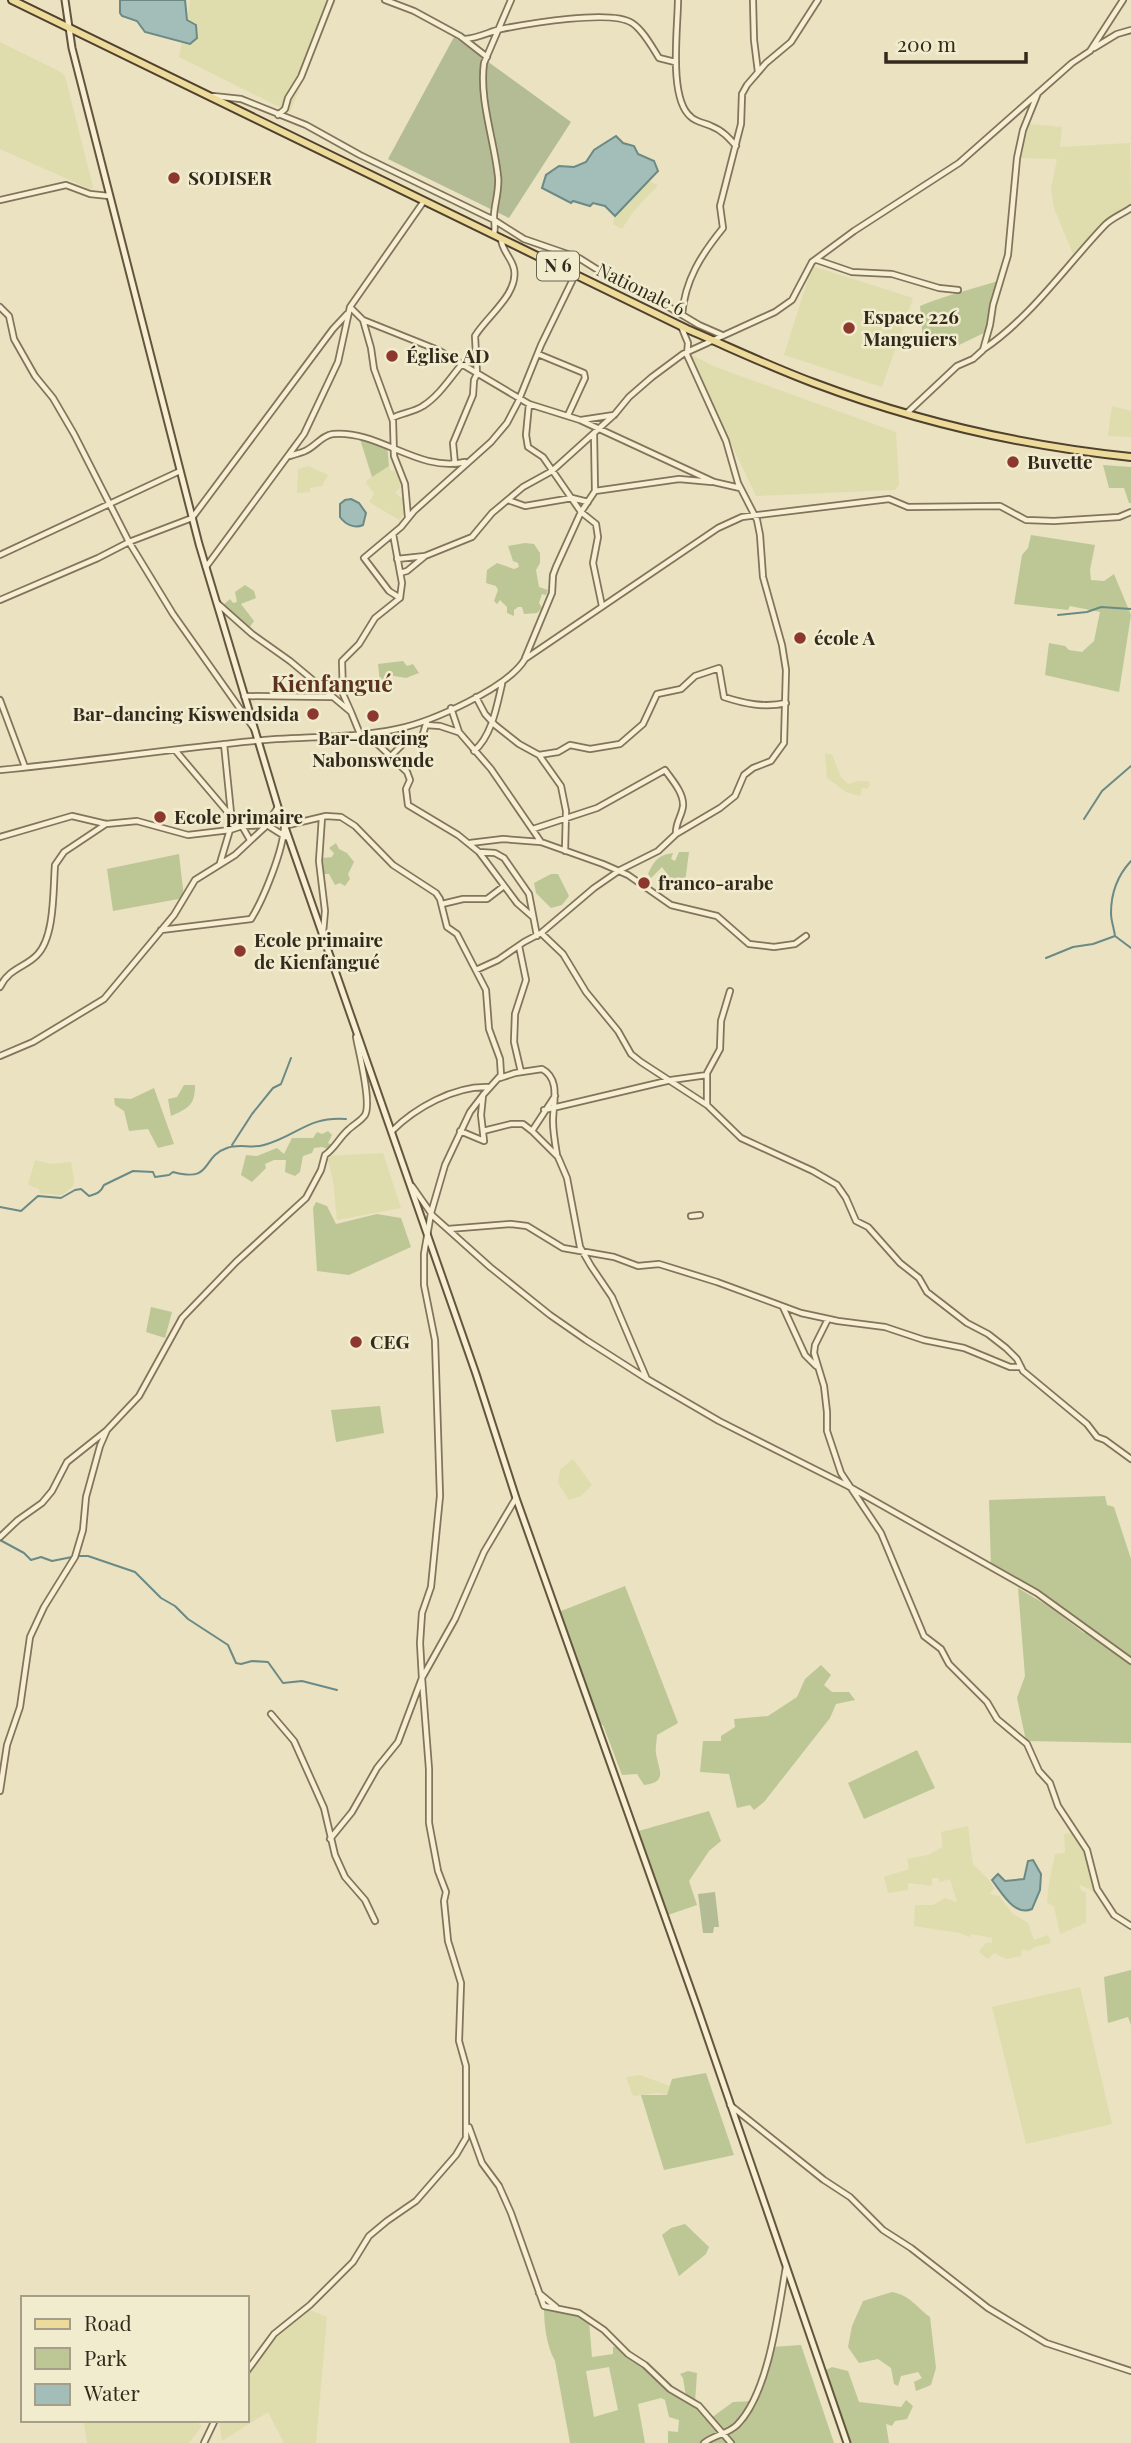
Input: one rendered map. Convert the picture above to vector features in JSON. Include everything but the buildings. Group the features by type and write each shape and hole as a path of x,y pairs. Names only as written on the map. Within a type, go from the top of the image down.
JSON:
{"main road":[{"name":"Nationale 6","path":"12,0 680,326 816,384 1008,438 1078,451 1131,457"},
{"path":"65,0 68,27 109,196 192,519 284,826 847,2443"}],"street":[{"path":"278,115 285,109 288,98 301,77 331,0"},
{"path":"386,0 414,11 465,39 487,57"},
{"path":"455,464 453,443 473,395 477,374 475,336 508,293 514,274 510,258 498,237 494,220 499,180 485,102 483,70 511,0"},
{"path":"677,0 675,62 679,93 685,110 690,117 721,131 736,146"},
{"path":"753,0 758,72"},
{"path":"682,315 689,279 712,240 723,228 719,206 741,124 742,94 776,52 791,42 818,0"},
{"path":"1090,51 1123,0"},
{"path":"465,39 483,37 499,30 578,18 613,18 632,22 659,58 675,62"},
{"path":"397,559 425,556 472,537 492,513 523,487 552,471 615,414 640,387 687,353 775,312 792,300 808,268 816,260 854,231 959,163 1038,92 1090,51 1110,37 1131,30"},
{"path":"982,350 1008,255 1017,158 1023,130 1038,92"},
{"path":"209,96 241,99 306,125 360,155 494,220 524,239 579,258 625,287 657,300 723,335"},
{"path":"0,200 66,185 90,194 109,196"},
{"path":"206,568 304,434 338,362 350,307 424,201"},
{"path":"908,412 957,366 974,359 995,341 1028,310 1105,224 1131,208"},
{"path":"816,260 852,272 892,274 939,288 958,290"},
{"path":"400,598 389,591 364,558 498,434 520,397 575,275"},
{"path":"0,307 9,316 14,339 74,435 129,542 173,614 255,731"},
{"path":"350,307 363,320 438,350 529,404 580,420 596,431 714,482"},
{"path":"0,600 129,542 192,519 333,329 347,314"},
{"path":"363,320 374,369 392,418 393,447 397,467 405,484 409,518"},
{"path":"476,970 498,960 539,934 594,888 620,870 658,851 676,834 720,808 738,792 744,775 777,755 784,743 786,670 782,645 763,577 757,520 740,488 726,441 687,353 688,343 680,326"},
{"path":"538,354 584,373 585,378 568,415"},
{"path":"392,418 422,407 462,365"},
{"path":"529,404 527,445 543,457 581,512 595,521 597,529 593,563 602,606"},
{"path":"580,420 615,414"},
{"path":"0,770 258,740 398,729 426,723 503,683 520,668 525,659 551,597 556,567 581,512 595,491 596,431"},
{"path":"289,456 306,451 329,434 363,438 423,460 455,464 467,462"},
{"path":"0,555 180,471"},
{"path":"595,491 679,479 714,482 740,488"},
{"path":"508,500 528,506 572,498 587,502"},
{"path":"525,659 718,528 742,517 889,499 908,507 1000,506 1026,520 1054,522 1119,517 1131,512"},
{"path":"393,533 402,583 400,598 375,618 359,644 342,661 343,694 363,733 391,756 409,776 405,789 408,805 470,843 517,903 534,917"},
{"path":"400,573 407,571 425,556"},
{"path":"214,599 252,634 290,661 351,712"},
{"path":"539,755 558,752 570,746 586,749 620,744 643,724 657,694 681,689 695,676 711,669 719,668 724,697 766,707 786,703"},
{"path":"474,751 481,744 491,721 503,683"},
{"path":"244,696 333,697"},
{"path":"476,697 491,721 519,744 539,755 564,791 565,852"},
{"path":"0,700 25,767"},
{"path":"451,708 459,732 491,769 541,842"},
{"path":"426,723 459,732"},
{"path":"391,756 404,743 422,737 426,723"},
{"path":"219,864 230,830 231,816 224,744"},
{"path":"174,749 242,826 250,840"},
{"path":"533,829 597,808 665,770 677,787 683,803 676,834"},
{"path":"0,1056 33,1042 104,999 182,904 195,880 235,855 267,825 278,807"},
{"path":"0,837 72,816 106,824"},
{"path":"322,817 318,861 326,911 323,933"},
{"path":"161,930 251,919 278,860 284,826 322,817 345,818 393,865 436,893 442,904 447,927 457,934 487,996 489,1029 500,1059 499,1078"},
{"path":"0,987 20,965 34,958 42,949 48,931 55,865 59,858 106,824 137,821 188,835 242,826 267,825 289,841"},
{"path":"470,843 503,839 541,842 620,870 671,905 717,916 749,944 774,947 795,944 806,936"},
{"path":"479,852 495,853 504,858 528,894 539,934 561,951 576,978 618,1031 631,1054 707,1105 741,1138 794,1161 836,1185 846,1198 856,1220 868,1227 900,1264 919,1278 927,1292 967,1323 988,1334 1017,1359 1021,1367 1087,1424 1097,1437 1131,1459"},
{"path":"442,904 463,899 484,900 504,886"},
{"path":"519,946 526,980 515,1014 514,1042 521,1072"},
{"path":"707,1105 707,1075 720,1049 721,1021 730,991"},
{"path":"0,1537 42,1503 52,1491 67,1462 107,1430 139,1396 182,1318 236,1262 302,1202 321,1170 325,1155 364,1117 367,1107 364,1076 354,1023"},
{"path":"248,2370 274,2334 310,2305 353,2262 369,2236 416,2201 456,2155 466,2138 466,2067 459,2041 461,1983 448,1941 444,1901 446,1892 438,1871 429,1823 429,1769 420,1643 422,1613 431,1587 440,1496 435,1340 424,1285 426,1234 445,1165 460,1130 475,1105 488,1087 499,1078 542,1069 552,1079 555,1098 554,1133 558,1157 567,1178 577,1238 582,1252 612,1297 647,1379"},
{"path":"544,1110 671,1080 707,1075"},
{"path":"392,1131 401,1122 433,1102 467,1089 488,1087"},
{"path":"460,1130 484,1141 481,1115 483,1095"},
{"path":"555,1098 565,1106"},
{"path":"532,1130 555,1098"},
{"path":"484,1131 515,1123 523,1124 558,1157"},
{"path":"408,1179 431,1213 447,1229 490,1268 550,1315 647,1379 728,1426 848,1486 1037,1593 1131,1661"},
{"path":"691,1216 700,1215"},
{"path":"447,1229 511,1224 527,1226 555,1245 614,1256 638,1266 659,1264 717,1282 782,1307 828,1319 885,1327 923,1340 964,1348 1010,1367 1021,1367"},
{"path":"782,1307 805,1355 818,1369"},
{"path":"828,1319 815,1345 818,1369 824,1385 827,1431 841,1473 881,1533 924,1636 941,1649 949,1664 987,1702 997,1718 1027,1744 1039,1771 1050,1783 1058,1806 1087,1850 1097,1889 1114,1915 1131,1926"},
{"path":"0,1791 1,1767 20,1707 30,1637 44,1607 75,1557 83,1530 86,1497 107,1430"},
{"path":"330,1839 352,1812 377,1768 398,1742 422,1678 451,1627 484,1552 516,1498"},
{"path":"271,1714 288,1733 298,1751 324,1808 330,1839 345,1877 365,1900 375,1921"},
{"path":"730,2105 824,2180 850,2197 883,2230 911,2248 988,2308 1046,2343 1131,2371"},
{"path":"466,2120 482,2163 499,2186 511,2213 538,2292 556,2307 579,2314 604,2330 670,2389 699,2406 731,2443"},
{"path":"704,2443 736,2427 760,2389 786,2267"},
{"path":"204,2443 214,2422"}],"shaded area":[{"path":"190,0 336,0 290,112 179,57 182,42 190,44 187,20"},
{"path":"0,42 65,76 92,190 0,149"},
{"path":"1029,124 1062,127 1060,147 1130,143 1131,203 1100,225 1073,254 1054,208 1051,189 1057,159 1019,158"},
{"path":"649,181 658,185 633,212 622,229 613,224 615,216"},
{"path":"812,266 913,298 882,387 784,355"},
{"path":"692,355 713,366 896,432 899,485 895,490 756,496 690,357"},
{"path":"1112,406 1131,411 1131,437 1108,436"},
{"path":"308,466 328,475 322,486 310,488 310,492 297,493 298,469"},
{"path":"389,466 391,471 396,470 403,485 395,493 405,501 406,512 399,520 369,502 374,494 366,483 367,480"},
{"path":"825,753 832,755 841,777 848,784 869,781 870,785 867,789 862,788 860,796 846,792 827,778"},
{"path":"383,1153 401,1208 337,1220 327,1156"},
{"path":"35,1160 51,1164 71,1162 73,1186 62,1195 40,1193 39,1189 28,1185"},
{"path":"573,1459 592,1485 581,1496 569,1500 558,1483 560,1470"},
{"path":"968,1826 973,1864 994,1888 990,1894 999,1896 1012,1913 1028,1923 1034,1940 1048,1935 1051,1943 1029,1951 1022,1949 1021,1956 1006,1959 994,1953 988,1959 979,1952 986,1943 992,1943 992,1938 971,1934 970,1937 914,1926 915,1905 933,1905 945,1898 957,1902 950,1879 940,1882 939,1878 932,1878 932,1886 908,1883 908,1890 888,1893 884,1877 909,1869 907,1859 928,1855 943,1847 941,1832"},
{"path":"1074,1833 1084,1844 1097,1889 1094,1892 1079,1884 1081,1890 1086,1893 1086,1923 1060,1934 1054,1907 1047,1902 1049,1883 1055,1854 1065,1853 1064,1834"},
{"path":"1080,1987 1112,2124 1026,2144 992,2007"},
{"path":"640,2075 670,2086 667,2095 658,2093 633,2096 626,2077"},
{"path":"310,2310 327,2317 316,2443 284,2443 268,2412 222,2441 219,2422 248,2422 248,2376 271,2342"},
{"path":"197,2422 202,2426 189,2443 87,2443 84,2424"}],"green space":[{"path":"454,37 571,122 509,218 388,159"},
{"path":"1001,280 988,331 957,346 941,348 940,341 923,341 920,306"},
{"path":"360,439 387,445 389,466 372,477"},
{"path":"1103,465 1131,467 1131,503 1124,488 1109,488"},
{"path":"1031,535 1095,545 1090,570 1091,580 1104,581 1114,574 1131,615 1119,692 1045,675 1049,643 1082,652 1094,641 1100,612 1070,606 1068,610 1014,604 1022,555 1028,548"},
{"path":"534,544 540,553 540,563 536,570 539,587 548,590 546,595 542,594 539,603 542,608 537,613 524,614 522,607 518,607 514,610 514,616 507,613 507,607 500,600 497,604 494,601 498,590 496,586 486,583 487,570 497,563 514,569 519,567 518,563 513,561 508,546"},
{"path":"245,585 254,591 256,598 241,604 254,621 249,628 222,606 230,599 233,603 237,602 235,592"},
{"path":"403,661 407,666 413,664 419,673 406,678 388,675 380,683 378,664"},
{"path":"336,843 354,862 348,874 350,879 345,886 340,883 335,885 329,874 324,874 323,858 332,857 334,853 329,848"},
{"path":"679,852 689,852 685,882 678,889 662,867 651,878 648,874 657,859 673,853 671,859 675,861"},
{"path":"179,854 184,898 113,911 107,869"},
{"path":"551,874 558,874 569,896 562,905 551,908 536,893 534,883"},
{"path":"184,1085 195,1085 194,1097 187,1108 171,1116 168,1099 177,1097"},
{"path":"154,1088 174,1144 158,1148 148,1129 129,1131 124,1111 115,1105 114,1098 131,1099"},
{"path":"328,1131 332,1135 328,1143 333,1148 314,1148 312,1153 303,1156 300,1172 295,1176 285,1172 286,1160 274,1160 265,1164 266,1168 252,1182 241,1175 246,1155 257,1156 277,1148 284,1154 292,1138 313,1138 317,1132 322,1134"},
{"path":"316,1202 327,1206 336,1224 377,1214 401,1218 411,1247 349,1275 317,1271 313,1208"},
{"path":"151,1307 172,1312 165,1338 146,1332"},
{"path":"380,1406 384,1433 336,1442 331,1410"},
{"path":"1105,1496 1107,1505 1114,1507 1131,1559 1131,1743 1026,1741 1017,1698 1025,1676 1018,1588 1050,1607 1084,1633 1086,1631 1051,1603 991,1569 989,1500"},
{"path":"625,1586 678,1723 657,1735 659,1778 644,1785 637,1774 622,1775 603,1725 596,1723 556,1613"},
{"path":"821,1665 831,1675 824,1685 832,1692 849,1692 855,1700 836,1704 830,1718 764,1802 754,1810 750,1805 737,1808 729,1774 700,1772 703,1741 721,1741 721,1736 735,1727 734,1719 768,1716 797,1697 805,1679"},
{"path":"917,1750 935,1788 864,1819 848,1783"},
{"path":"709,1811 721,1841 709,1851 689,1881 697,1905 665,1916 635,1832"},
{"path":"715,1892 719,1927 714,1927 713,1933 703,1933 698,1894"},
{"path":"1131,1970 1131,2025 1128,2017 1108,2023 1104,1977"},
{"path":"706,2073 734,2155 664,2170 641,2095 667,2095 672,2079"},
{"path":"685,2224 709,2247 706,2254 679,2276 662,2235 671,2228"},
{"path":"892,2292 908,2299 930,2317 936,2368 931,2385 916,2391 914,2382 922,2378 918,2372 901,2376 898,2386 894,2384 891,2368 878,2359 859,2363 848,2347 852,2326 863,2301"},
{"path":"544,2306 579,2313 589,2321 592,2357 613,2354 613,2347 619,2346 645,2365 670,2389 686,2397 680,2374 688,2371 697,2373 695,2403 711,2418 733,2402 753,2401 771,2347 801,2345 834,2443 668,2443 668,2431 678,2432 679,2420 669,2417 665,2400 661,2398 638,2404 645,2443 570,2443 555,2361 546,2334","holes":["609,2367 618,2410 594,2417 586,2371"]},
{"path":"832,2367 848,2371 859,2402 901,2407 906,2400 913,2406 907,2419 895,2421 892,2426 886,2424 889,2443 847,2443 822,2372"}],"water":[{"path":"120,0 185,0 187,20 196,25 197,38 190,44 145,32 137,21 122,16"},
{"path":"616,136 623,143 634,146 638,154 654,161 658,171 615,216 605,206 593,203 590,206 573,201 571,203 542,188 546,175 559,166 574,167 586,162 594,150"},
{"path":"351,499 359,503 366,513 363,525 350,525 340,517 340,504"},
{"path":"1033,1860 1041,1874 1040,1890 1032,1909 1020,1910 1009,1902 992,1880 998,1874 1005,1881 1024,1879 1028,1861"}],"waterway":[{"path":"1058,615 1087,612 1101,607 1131,609"},
{"path":"1084,819 1102,791 1131,766"},
{"path":"1046,958 1073,947 1093,944 1115,936 1111,916 1112,899 1116,885 1131,861"},
{"path":"1115,936 1131,948"},
{"path":"232,1145 252,1114 273,1088 281,1084 291,1058"},
{"path":"0,1207 21,1211 38,1196 61,1198 81,1189 89,1196 100,1191 104,1185 133,1171 153,1172 155,1177 173,1172 195,1174 201,1172 213,1157 227,1148 264,1145 312,1124 346,1119"},
{"path":"0,1540 31,1560 41,1557 52,1561 72,1557"},
{"path":"78,1556 88,1556 135,1572 161,1598 228,1645 236,1663 268,1662 283,1683 302,1681 337,1690"}],"place":[{"name":"SODISER","path":"174,178"},
{"name":"Espace 226 Manguiers","path":"849,328"},
{"name":"Église AD","path":"392,356"},
{"name":"Buvette","path":"1013,462"},
{"name":"école A","path":"800,638"},
{"name":"Bar-dancing Kiswendsida","path":"313,714"},
{"name":"Bar-dancing Nabonswende","path":"373,716"},
{"name":"Ecole primaire","path":"160,817"},
{"name":"franco-arabe","path":"644,883"},
{"name":"Ecole primaire de Kienfangué","path":"240,951"},
{"name":"CEG","path":"356,1342"}],"district":[{"name":"Kienfangué","path":"332,684"}]}
